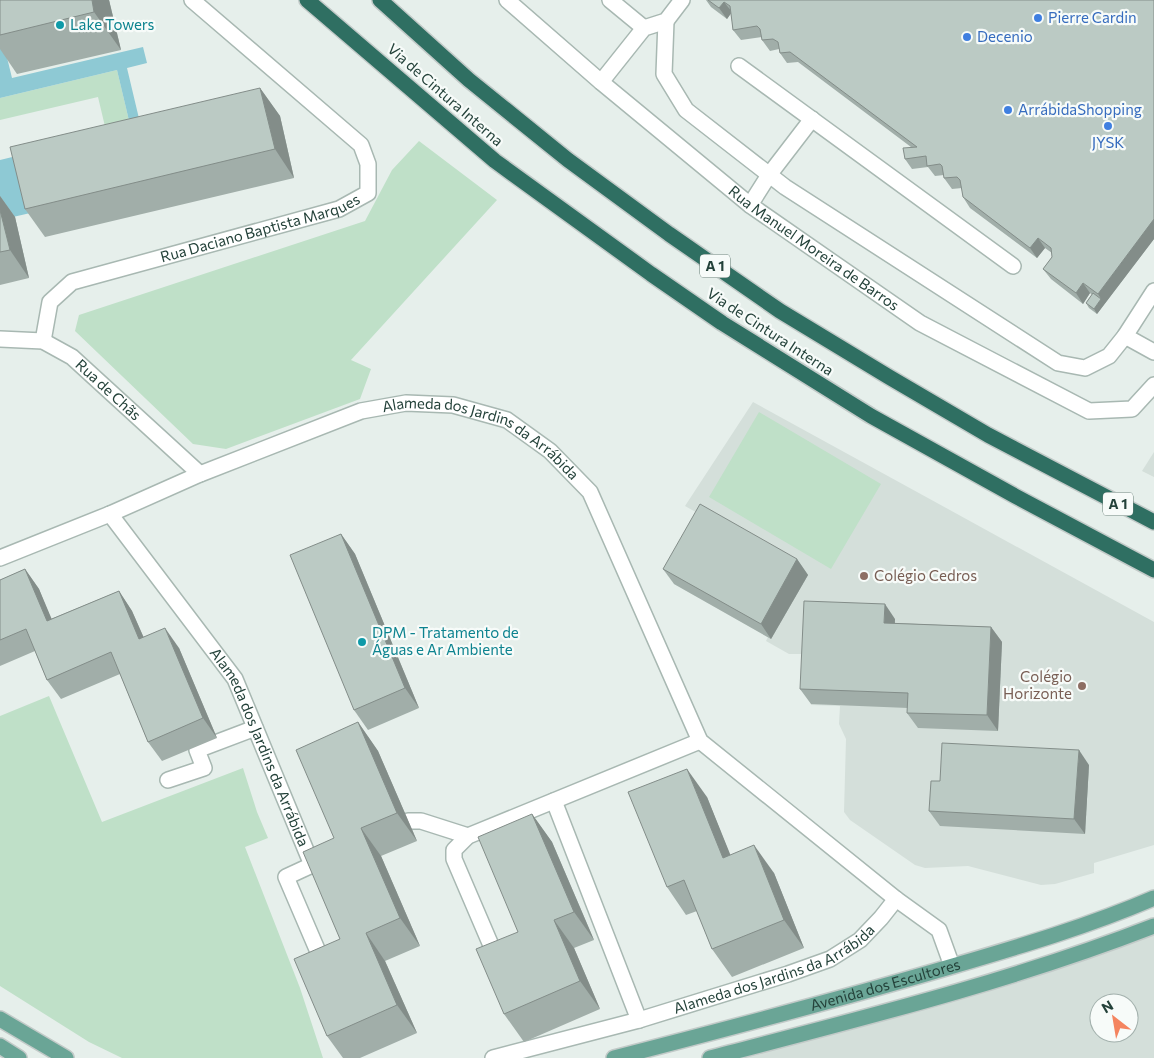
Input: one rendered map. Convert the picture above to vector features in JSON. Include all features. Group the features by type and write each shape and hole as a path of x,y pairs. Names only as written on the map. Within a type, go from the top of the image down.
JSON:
{"highway":[{"name":"Via de Cintura Interna","path":"307,0 495,161 722,324 870,416 1154,570"},
{"name":"Via de Cintura Interna","path":"380,0 469,80 568,160 669,234 780,311 889,378 988,435 1154,522"}],"main road":[{"name":"Avenida dos Escultores","path":"614,1058 836,1000 952,966 1071,930 1154,898"},
{"name":"Avenida dos Escultores","path":"710,1058 967,988 1093,949 1154,926"},
{"path":"0,1019 66,1058"},
{"path":"0,1046 19,1058"}],"street":[{"name":"Rua Daciano Baptista Marques","path":"43,341 50,302 72,282 339,209 368,193 368,164 361,145 192,0"},
{"name":"Rua Manuel Moreira de Barros","path":"507,0 601,82 750,205 920,323 1089,411 1132,409 1154,385"},
{"path":"610,0 644,28"},
{"path":"601,82 644,28 666,21 682,0"},
{"path":"666,21 664,74 686,110 785,187 1058,363 1085,368 1109,356 1125,336 1154,291"},
{"path":"739,66 1012,266"},
{"path":"750,205 812,119"},
{"path":"1125,336 1154,352"},
{"name":"Rua de Chãs","path":"0,339 43,341 72,357 200,474"},
{"name":"Alameda dos Jardins da Arrábida","path":"0,558 110,514 200,474 362,411 406,403 453,405 507,420 550,450 590,492 700,741 896,899 939,930 952,966"},
{"name":"Alameda dos Jardins da Arrábida","path":"110,514 235,679 312,865"},
{"path":"168,780 204,768 197,750 255,728"},
{"path":"493,950 454,859 454,850 468,836 700,741"},
{"path":"554,801 638,1020"},
{"path":"408,820 421,821 468,836"},
{"name":"Alameda dos Jardins da Arrábida","path":"325,968 286,877 329,857"},
{"name":"Alameda dos Jardins da Arrábida","path":"494,1058 638,1020 788,974 830,959 860,940 896,899"}],"shaded area":[{"path":"753,402 1154,622 1154,845 1094,863 1094,873 1055,884 1041,885 968,866 925,868 915,865 850,820 844,812 846,739 839,724 840,706 811,705 813,654 789,654 766,641 768,637 674,584 710,520 685,506"},
{"path":"1154,452 1154,477 1142,471"},
{"path":"1154,933 1154,1058 737,1058 1013,984"}],"green space":[{"path":"117,70 136,150 112,156 98,97 0,120 0,98"},
{"path":"419,141 497,200 351,360 371,369 360,399 226,449 193,444 75,331 79,315 365,221 392,170"},
{"path":"759,412 881,484 831,569 709,497"},
{"path":"49,696 102,822 243,768 257,812 268,838 245,847 300,988 323,1058 122,1058 89,1042 0,986 0,716"}],"water":[{"path":"0,29 12,78 143,47 147,63 127,68 146,148 136,150 117,70 0,98"},
{"path":"74,142 39,211 0,220 0,160"}],"building":[{"path":"0,0 92,0 94,12 0,35"},
{"name":"ArrábidaShopping","path":"708,0 1154,0 1154,219 1098,294 1083,283 1076,293 1043,269 1052,257 1051,248 1038,238 1030,248 963,197 960,180 957,177 944,178 940,164 927,166 926,156 905,159 903,148 917,147 790,52 780,53 778,42 773,39 762,40 760,29 757,26 733,30 730,6 724,2 719,8"},
{"path":"260,88 275,149 25,209 10,147"},
{"path":"0,210 10,250 0,252"},
{"path":"1093,293 1101,299 1094,309 1086,303"},
{"path":"700,504 797,559 761,624 663,569"},
{"name":"DPM - Tratamento de Águas e Ar Ambiente","path":"341,534 405,688 354,710 290,555"},
{"path":"25,569 47,621 119,591 139,639 165,628 203,718 148,742 111,652 47,680 26,629 0,640 0,580"},
{"path":"804,601 885,604 884,623 991,627 987,715 907,713 908,693 800,689"},
{"path":"358,722 397,813 361,828 400,918 366,933 397,1005 327,1036 294,959 340,939 303,852 334,838 296,750"},
{"path":"942,743 1079,750 1074,819 929,811 931,781 940,781"},
{"path":"687,769 723,858 754,845 784,920 712,949 684,880 667,887 628,792"},
{"path":"532,814 574,912 554,920 580,981 504,1014 476,949 518,932 478,837"}],"place":[{"name":"Pierre Cardin","path":"1038,18"},
{"name":"Lake Towers","path":"60,25"},
{"name":"Decenio","path":"967,37"},
{"name":"ArrábidaShopping","path":"1008,110"},
{"name":"JYSK","path":"1108,126"},
{"name":"Colégio Cedros","path":"864,576"},
{"name":"DPM - Tratamento de Águas e Ar Ambiente","path":"362,642"},
{"name":"Colégio Horizonte","path":"1082,686"}]}
